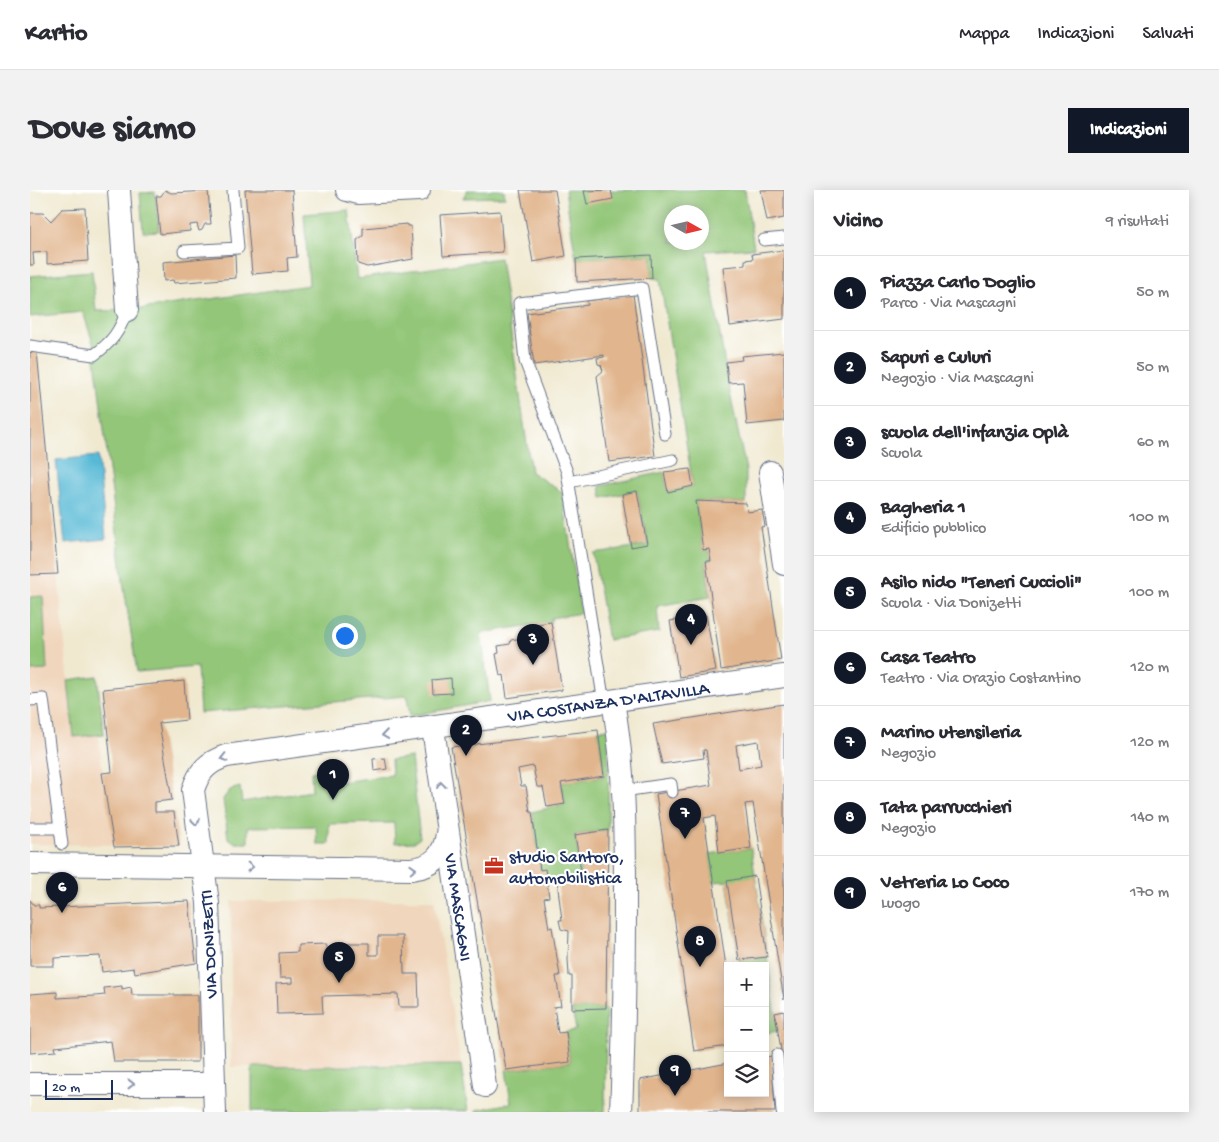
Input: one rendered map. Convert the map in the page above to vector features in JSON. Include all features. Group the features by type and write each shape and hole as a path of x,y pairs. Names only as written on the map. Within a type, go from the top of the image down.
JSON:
{"street":[{"path":"118,190 127,310"},
{"path":"347,190 358,194 419,190"},
{"path":"770,472 784,564"},
{"name":"VIA COSTANZA D'ALTAVILLA","path":"197,778 209,764 226,756 433,728 784,676"},
{"path":"609,702 619,734 625,834 625,1016 621,1112"},
{"name":"VIA MASCAGNI","path":"433,728 485,1086"},
{"name":"VIA DONIZETTI","path":"197,778 193,790 193,802 208,903 215,1112"},
{"path":"30,864 422,868 432,863 441,855 446,845 447,834"},
{"path":"30,1084 214,1084"}],"lane":[{"path":"184,251 238,252 233,190"},
{"path":"764,240 784,238"},
{"path":"609,702 567,472 525,360 519,303 642,288 665,434"},
{"path":"30,346 94,355 108,345 120,331 127,310"},
{"path":"569,482 673,460"},
{"path":"30,700 43,699 62,844"},
{"path":"622,791 671,784 672,792"},
{"path":"30,828 60,828"},
{"path":"777,1055 782,1112"}],"shaded area":[{"path":"58,574 74,736 98,735 113,845 30,844 30,575"},
{"path":"434,900 461,1065 231,1067 231,901"}],"green space":[{"path":"467,190 504,190 505,197 463,198"},
{"path":"565,190 745,190 754,248 706,251 728,383 746,470 746,503 696,501 703,549 709,549 711,561 706,562 710,597 657,606 659,632 608,640 593,553 648,545 637,491 602,498 600,486 664,472 668,492 693,486 660,279 652,278 651,255 576,259"},
{"path":"155,192 159,231 143,232 140,193"},
{"path":"349,210 357,279 500,258 531,472 562,492 581,613 551,618 551,622 481,633 490,701 410,716 407,696 200,713 197,667 137,672 124,588 93,343 83,312 30,317 30,276 92,271 96,311 133,310 309,285 304,214"},
{"path":"43,596 47,670 30,671 30,597"},
{"path":"97,676 104,734 74,737 68,680"},
{"path":"609,729 608,830 575,835 582,877 546,881 540,870 532,812 565,804 561,783 604,776 598,730"},
{"path":"411,757 420,838 414,842 395,843 394,823 329,824 329,844 317,844 316,826 248,827 248,843 236,843 228,838 223,799 230,790 240,787 242,802 312,791 311,772 325,769 326,784 392,775 391,760"},
{"path":"751,848 768,962 739,962 727,881 713,882 709,854"},
{"path":"769,970 778,1031 769,1032"},
{"path":"606,1008 605,1112 476,1112 476,1110 511,1103 506,1070 570,1062 566,1032 576,1030 572,1009"},
{"path":"461,1065 468,1111 252,1111 252,1067"}],"water":[{"path":"98,456 106,539 65,543 56,460"}],"building":[{"path":"165,190 171,193 208,191 211,224 205,224 202,230 199,231 197,224 190,225 190,231 160,234 156,196 161,196"},
{"path":"245,190 292,190 297,257 287,258 288,271 252,274"},
{"path":"520,190 555,190 566,256 533,262"},
{"path":"611,190 613,199 587,204 584,191"},
{"path":"761,190 784,190 784,218 767,221"},
{"path":"85,208 88,261 47,264 47,252 33,253 34,265 30,265 30,213 43,213 51,221 62,209"},
{"path":"500,211 503,252 443,256 440,215"},
{"path":"407,224 407,226 411,226 413,259 367,267 358,264 357,240 363,236 363,228"},
{"path":"784,250 784,319 730,326 723,267 745,265 745,260 753,259 752,254"},
{"path":"235,255 236,278 174,283 173,280 164,281 163,262"},
{"path":"651,255 652,278 577,282 576,259"},
{"path":"633,294 655,456 609,462 597,376 603,371 601,365 598,364 597,358 604,357 604,355 534,365 527,313 588,305 587,301"},
{"path":"30,351 37,351 58,574 30,575"},
{"path":"784,352 784,421 747,425 743,382 728,383 726,362 742,360 741,356"},
{"path":"690,469 693,486 668,492 664,472"},
{"path":"637,491 647,544 631,547 622,494"},
{"path":"696,501 746,503 747,512 762,510 765,526 761,527 781,660 721,670 706,561 711,561 709,549 703,550"},
{"path":"706,615 716,671 679,677 670,621"},
{"path":"551,622 562,690 507,698 504,675 500,676 496,654 499,653 498,646 510,644 511,640 527,637 527,640 531,639 529,625"},
{"path":"451,678 452,693 433,694 432,680"},
{"path":"184,681 187,720 159,723 172,800 155,802 155,812 174,812 179,846 114,847 102,773 112,772 103,689"},
{"path":"784,704 784,1000 753,803 745,804 751,848 719,853 715,816 704,818 725,962 724,1047 694,1051 656,794 711,785 706,750 703,750 704,758 662,764 653,724","holes":["758,741 761,765 739,769 736,745"]},
{"path":"598,730 604,776 561,783 565,804 547,807 543,787 537,787 533,766 518,769 521,786 526,786 530,812 532,812 540,870 545,869 549,897 544,898 549,928 552,927 560,976 556,976 561,1006 554,1007 558,1033 566,1032 570,1062 506,1070 451,747"},
{"path":"385,758 387,769 374,771 373,759"},
{"path":"608,830 606,1008 572,1009 572,976 569,976 568,959 569,931 561,929 559,920 562,920 557,881 582,877 575,835"},
{"path":"755,876 767,957 739,960 727,881"},
{"path":"30,900 34,905 39,905 39,908 189,901 196,963 135,973 134,968 102,972 100,956 54,958 54,966 30,966"},
{"path":"378,936 403,936 404,974 418,974 419,1007 399,1007 398,994 322,996 323,1013 277,1014 276,984 292,983 292,978 280,978 279,953 298,952 298,945 326,944 326,956 346,955 346,943 369,943 369,955 378,955"},
{"path":"122,986 122,989 131,987 132,995 198,995 198,1062 114,1062 111,1041 55,1047 56,1051 30,1053 30,994 57,992 57,998 95,996 105,995 104,988"},
{"path":"784,1011 784,1056 782,1056 775,1013"},
{"path":"769,1056 772,1056 775,1112 640,1112 640,1080 724,1064 724,1097 769,1097"}],"place":[{"name":"Bagheria 1","path":"691,645"},
{"name":"scuola dell'infanzia Oplà","path":"533,665"},
{"name":"Sapuri e Culuri","path":"466,756"},
{"name":"Piazza Carlo Doglio","path":"333,800"},
{"name":"Marino utensileria","path":"685,839"},
{"name":"studio Santoro, automobilistica","path":"494,866"},
{"name":"Casa Teatro","path":"62,913"},
{"name":"Tata parrucchieri","path":"700,967"},
{"name":"Asilo nido \"Teneri Cuccioli\"","path":"339,983"},
{"name":"Vetreria Lo Coco","path":"675,1096"}]}
